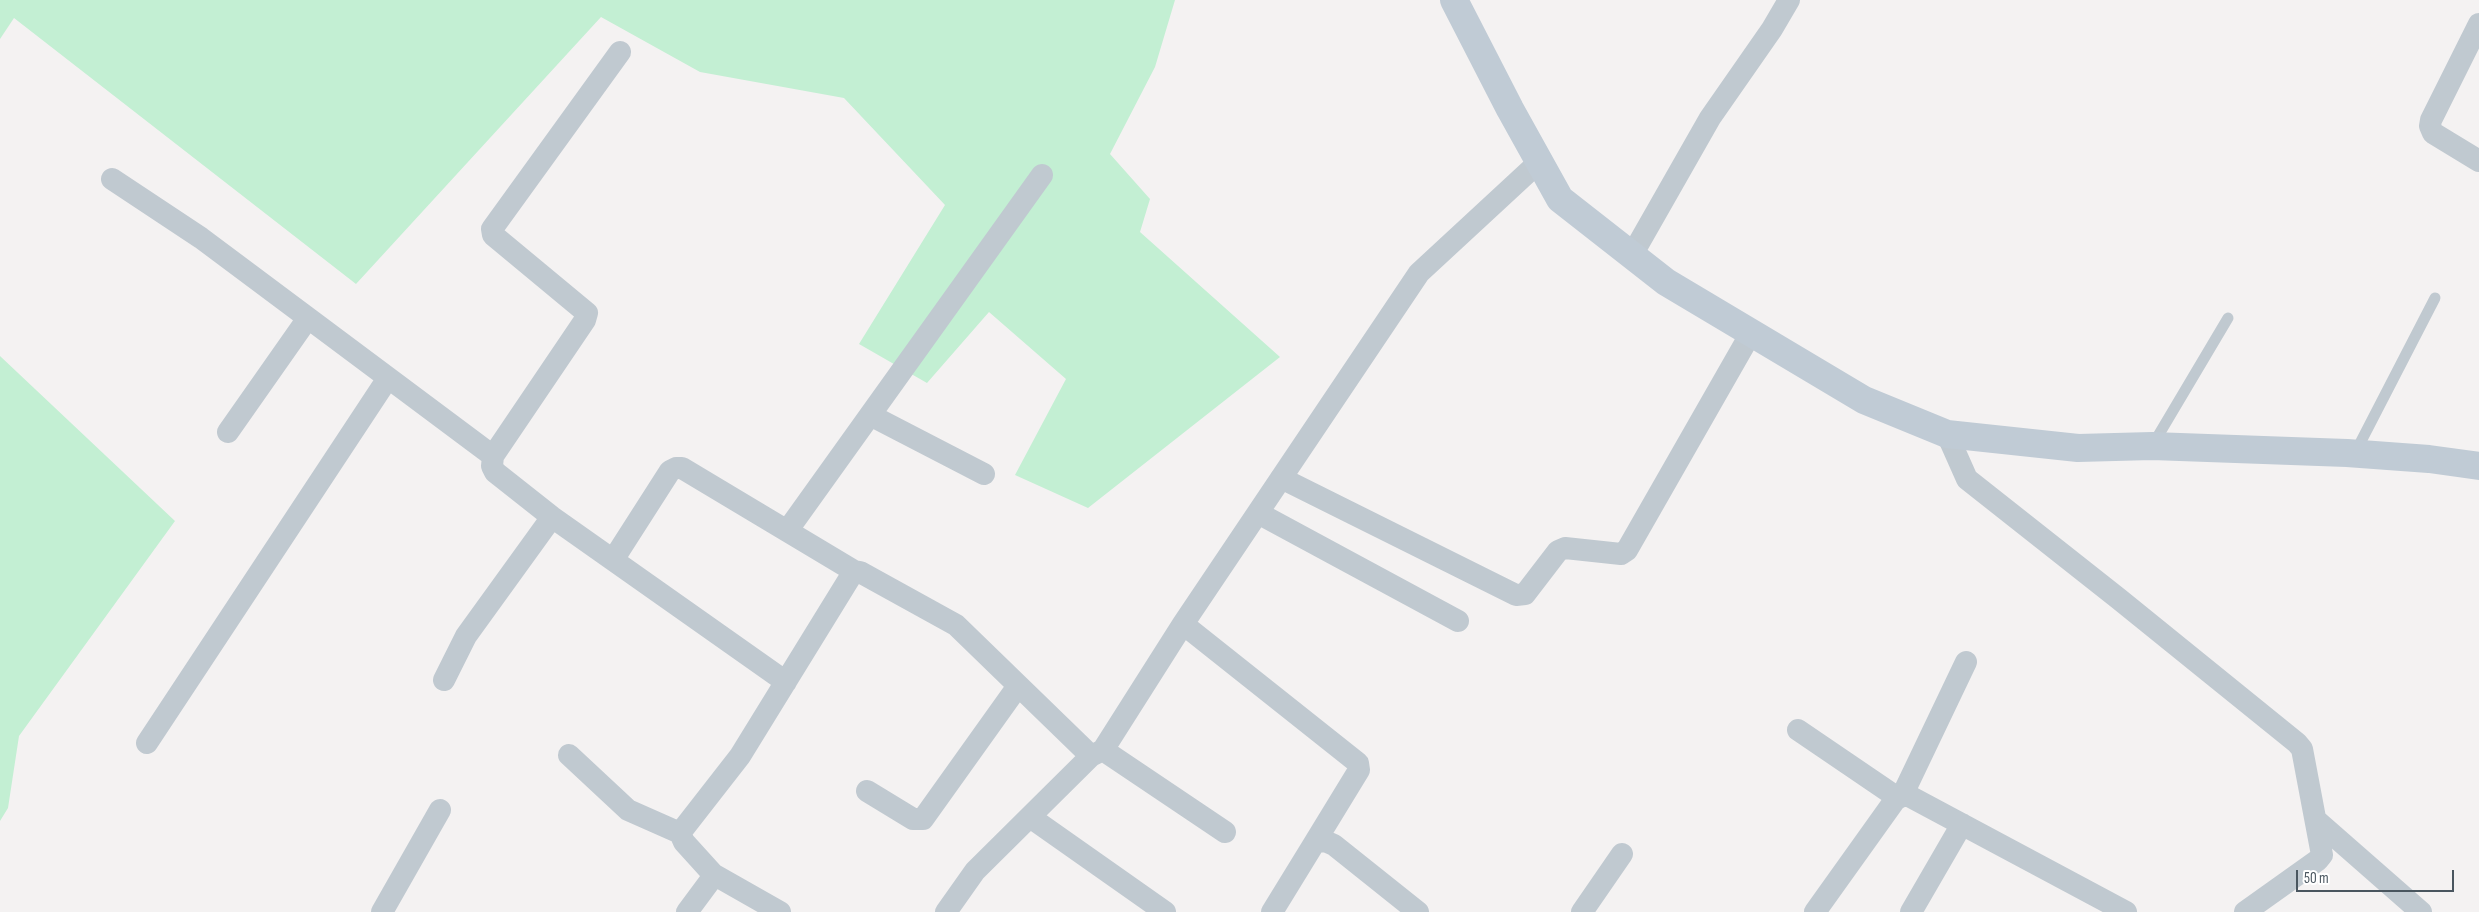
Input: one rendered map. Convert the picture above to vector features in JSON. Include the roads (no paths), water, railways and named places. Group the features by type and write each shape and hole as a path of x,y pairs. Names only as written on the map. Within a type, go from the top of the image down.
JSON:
{"street":[{"path":"1454,0 1539,162 1560,198 1666,282 1864,400 1948,434 2078,448 2152,446 2355,453 2429,459 2479,466"},
{"path":"1632,256 1710,118 1772,29 1789,0"},
{"path":"2479,24 2430,126 2433,133 2479,161"},
{"path":"620,52 492,229 494,235 587,314 585,320 493,456 495,472 552,517 786,682"},
{"path":"946,912 975,871 1097,753 1419,273 1539,162"},
{"path":"787,531 1042,175"},
{"path":"112,178 201,238 493,456"},
{"path":"228,432 308,318"},
{"path":"1281,478 1516,595 1525,594 1558,551 1565,548 1621,554 1627,550 1751,333"},
{"path":"147,743 388,378"},
{"path":"870,415 984,474"},
{"path":"1948,434 1966,479 2297,743 2304,756 2322,854 2318,860 2245,912"},
{"path":"613,560 670,471 682,468 854,571 860,572 956,625 1018,686 1097,753 1225,832"},
{"path":"1258,513 1458,621"},
{"path":"444,680 466,636 552,517"},
{"path":"680,833 740,756 854,571"},
{"path":"1183,624 1358,763 1359,770 1272,912"},
{"path":"1900,797 1966,662"},
{"path":"867,790 913,819 923,819 1018,686"},
{"path":"1798,730 1900,797"},
{"path":"569,755 628,810 680,833 684,842 713,874 780,912"},
{"path":"1815,912 1894,800 1909,796 2119,910"},
{"path":"382,912 440,810"},
{"path":"1030,817 1165,912"},
{"path":"2316,820 2421,912"},
{"path":"1911,912 1962,824"},
{"path":"1315,842 1325,841 1334,845 1418,912"},
{"path":"1582,912 1622,854"},
{"path":"687,912 713,874"}],"lane":[{"path":"2355,453 2435,298"},
{"path":"2152,446 2228,318"}]}
